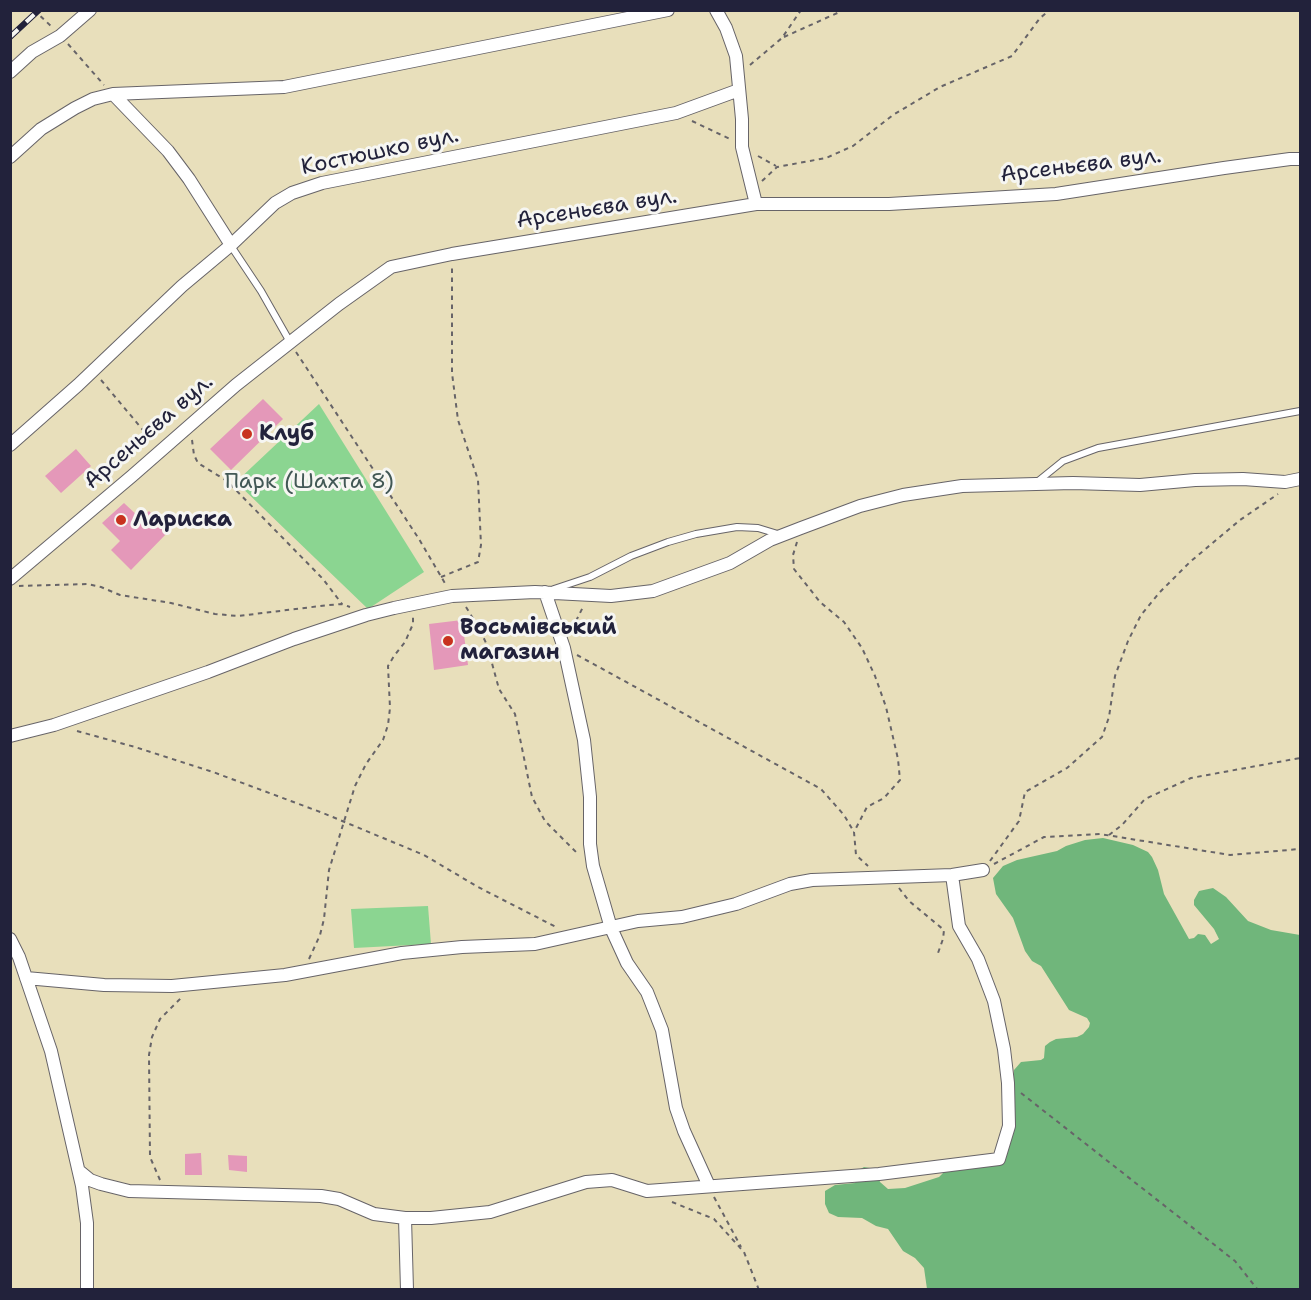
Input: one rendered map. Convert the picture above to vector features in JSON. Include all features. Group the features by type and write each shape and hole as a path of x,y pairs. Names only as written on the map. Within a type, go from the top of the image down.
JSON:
{"street":[{"path":"10,72 32,52 60,36 90,10"},
{"path":"10,157 41,129 75,108 93,99 113,94 284,87 668,10"},
{"path":"716,10 733,47 738,74 742,147 754,198"},
{"name":"Костюшко вул.","path":"10,445 93,371 182,286 231,245 275,203 292,193 322,183 676,113 739,90"},
{"path":"113,94 168,151 189,179 231,245"},
{"name":"Арсеньєва вул.","path":"10,579 236,385 391,267 407,262 754,198 889,204 1056,194 1235,166 1300,159"},
{"path":"10,736 54,725 366,615 412,604 455,596 545,592 611,596 653,591 730,563 801,528 860,506 903,495 962,486 1073,483 1140,485 1243,479 1285,482 1300,479"},
{"path":"545,592 564,648 584,740 590,797 590,843 593,866 611,928 627,963 647,992 662,1030 676,1108 709,1186"},
{"path":"26,978 104,985 172,986 285,975 402,953 462,947 535,944 638,921 682,917 736,904 790,884 812,880 952,875 983,870"},
{"path":"79,1171 90,1179 113,1188 168,1193 321,1196 339,1199 374,1214 405,1218 431,1218 490,1212 586,1182 612,1180 647,1191 879,1174 999,1159 1009,1126 1008,1083 994,1001 978,959 959,926 952,875"},
{"path":"10,939 51,1051 79,1171 87,1223 87,1290"},
{"path":"405,1218 407,1290"}],"lane":[{"path":"231,245 290,342"},
{"path":"1034,485 1064,461 1098,448 1300,411"},
{"path":"545,592 591,577 631,556 696,534 737,527 758,528 782,536"}],"path":[{"path":"34,10 113,94"},
{"path":"782,39 801,10"},
{"path":"738,74 782,39 844,10"},
{"path":"676,113 704,128 723,134 777,167 826,158 853,146 893,115 926,95 1012,56 1040,18 1050,10"},
{"path":"754,198 777,167"},
{"path":"441,577 478,562 481,545 478,480 458,420 452,374 452,254"},
{"path":"290,342 419,539 441,577 480,630 487,645 499,689 515,714 532,797 545,821 593,866"},
{"path":"93,371 161,451"},
{"path":"189,425 194,455 198,463 227,481 323,579 342,604"},
{"path":"983,870 1019,821 1024,792 1067,768 1102,737 1109,717 1115,676 1141,615 1190,562 1240,520 1278,493"},
{"path":"801,528 794,555 794,569 820,602 844,622 862,648 886,707 898,759 900,780 884,798 867,807 854,832"},
{"path":"10,584 26,587 87,584 120,595 171,603 215,614 238,616 266,614 298,607 342,604 366,615"},
{"path":"593,595 581,609 564,648 821,789 844,815 854,832 856,855 871,868 888,877 909,901 944,930 938,954"},
{"path":"302,972 320,935 329,870 355,786 366,764 383,740 388,725 388,666 405,642 413,624 412,604"},
{"path":"74,730 213,772 343,821 424,855 478,887 574,936"},
{"path":"1109,835 1122,825 1145,799 1191,777 1300,758"},
{"path":"983,870 1044,837 1100,834 1230,855 1300,849"},
{"path":"168,1193 154,1170 150,1157 149,1055 160,1019 182,998"},
{"path":"1008,1083 1235,1261 1258,1290"},
{"path":"709,1186 744,1252 759,1290"},
{"path":"669,1200 714,1219 744,1252"}],"green space":[{"name":"Парк (Шахта 8)","path":"319,404 424,572 368,609 236,482"},
{"path":"1103,838 1133,845 1148,852 1158,870 1164,894 1189,939 1198,934 1205,935 1211,944 1219,939 1214,929 1194,905 1199,891 1213,888 1226,897 1248,921 1271,930 1300,935 1300,1289 927,1289 924,1268 915,1258 903,1251 888,1229 876,1226 862,1218 838,1217 829,1213 825,1204 825,1191 835,1185 855,1183 859,1170 864,1167 876,1169 880,1182 888,1189 905,1188 939,1177 946,1170 971,1159 1008,1151 1013,1129 1014,1070 1021,1062 1041,1060 1044,1058 1045,1046 1050,1042 1056,1039 1077,1037 1083,1034 1090,1023 1087,1018 1069,1010 1041,966 1032,961 1025,951 1013,918 996,894 993,878 1003,866 1017,860 1057,851 1085,840"},
{"path":"428,906 431,944 354,948 351,909"}],"building":[{"name":"Клуб","path":"263,399 283,419 231,470 210,449"},
{"path":"76,449 91,466 61,493 45,476"},
{"path":"124,503 141,519 149,511 169,531 131,570 111,550 120,541 102,523"},
{"name":"Восьмівський магазин","path":"462,620 468,665 434,670 429,624"},
{"path":"201,1153 202,1175 185,1175 185,1154"},
{"path":"228,1155 247,1156 247,1172 229,1170"}],"railway":[{"path":"10,37 39,10"}],"place":[{"name":"Клуб","path":"247,434"},
{"name":"Лариска","path":"121,520"},
{"name":"Восьмівський магазин","path":"448,641"}]}
